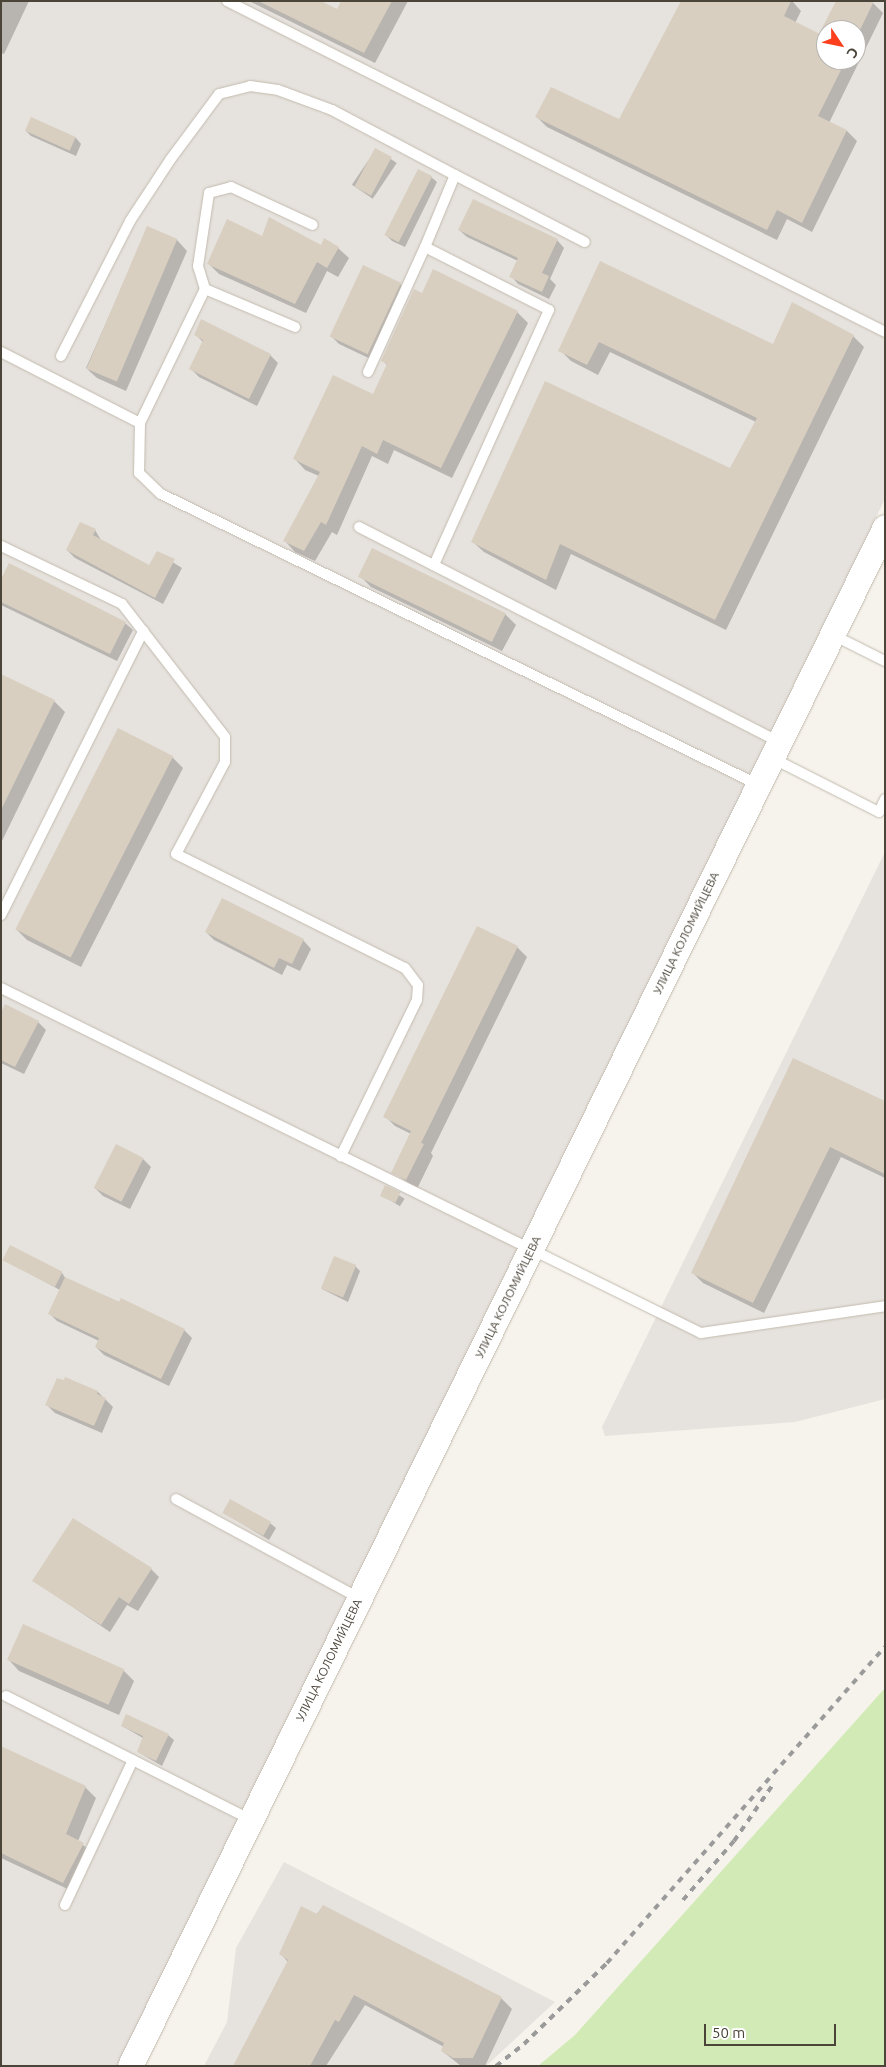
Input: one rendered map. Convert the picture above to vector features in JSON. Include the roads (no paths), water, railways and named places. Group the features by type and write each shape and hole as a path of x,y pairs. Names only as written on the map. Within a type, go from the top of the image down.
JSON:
{"street":[{"name":"УЛИЦА КОЛОМИЙЦЕВА","path":"130,2066 885,527"}],"lane":[{"path":"228,1 885,332"},
{"path":"61,356 130,221 170,160 219,94 250,86 278,90 332,110 585,242"},
{"path":"368,372 425,247 455,175"},
{"path":"313,225 231,187 209,193 198,266 205,289 140,423 138,473 161,494 758,785"},
{"path":"425,247 549,310 434,565"},
{"path":"205,289 294,327"},
{"path":"1,352 140,423"},
{"path":"359,527 434,565 776,750 879,812 885,799"},
{"path":"1,546 122,604 226,737 225,762 176,854 405,968 418,985 417,1000 341,1156"},
{"path":"1,915 143,631"},
{"path":"832,634 885,660"},
{"path":"1,988 700,1333 885,1306"},
{"path":"176,1499 360,1598"},
{"path":"6,1696 251,1820"},
{"path":"65,1905 132,1760"}],"railway":[{"path":"496,2066 524,2044 607,1963 885,1647"},
{"path":"683,1900 734,1841 774,1783"}]}
